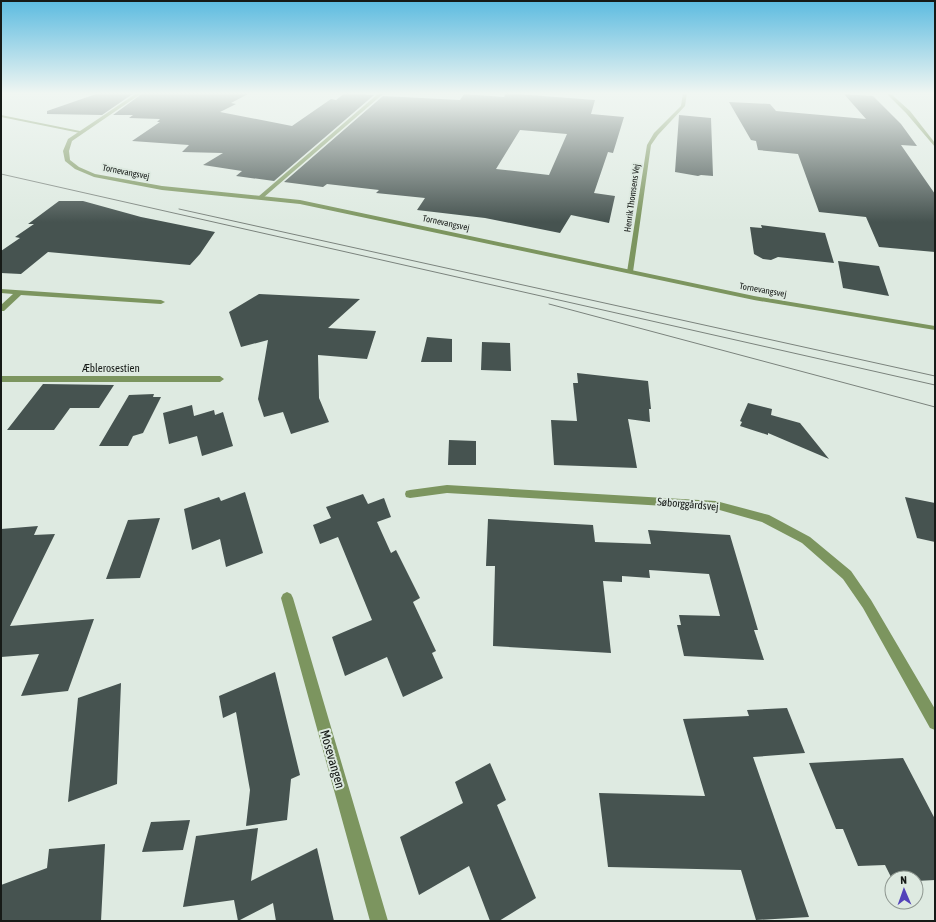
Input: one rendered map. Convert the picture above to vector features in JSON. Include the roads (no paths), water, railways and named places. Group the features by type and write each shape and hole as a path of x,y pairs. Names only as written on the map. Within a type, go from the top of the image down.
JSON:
{"street":[{"name":"Tornevangsvej","path":"75,136 70,140 66,150 68,161 77,168 94,175 176,190 261,197 300,202 754,298 935,328"},
{"path":"261,197 332,136"},
{"name":"Henrik Thomsens Vej","path":"630,272 649,145 655,136"},
{"path":"927,136 935,146"},
{"path":"1,292 161,302"},
{"path":"1,309 18,293"},
{"name":"Æblerosestien","path":"1,379 220,379"},
{"name":"Søborggårdsvej","path":"410,494 447,489 716,505 765,518 806,540 847,575 866,604 935,723"},
{"name":"Mosevangen","path":"287,598 379,921"}],"tram line":[{"path":"1,174 935,385"},
{"path":"179,209 935,376"},
{"path":"549,304 935,407"}]}
